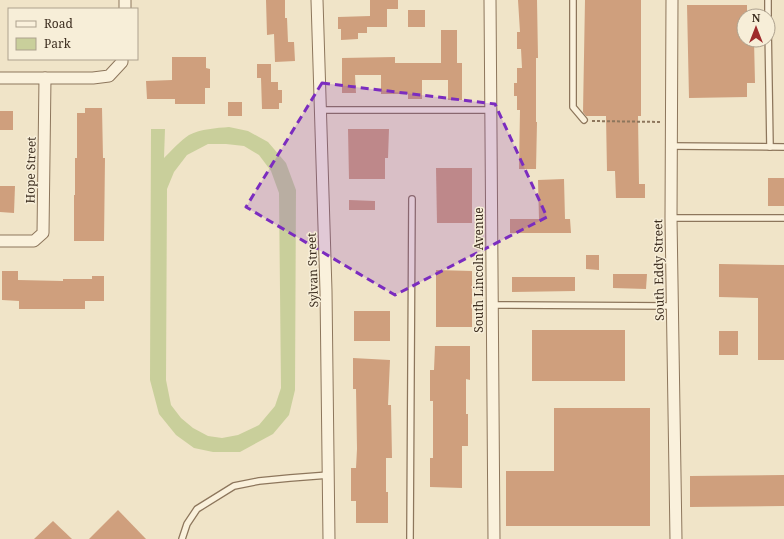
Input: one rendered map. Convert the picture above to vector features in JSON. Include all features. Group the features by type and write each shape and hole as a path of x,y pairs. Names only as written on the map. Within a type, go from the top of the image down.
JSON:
{"street":[{"name":"Sylvan Street","path":"317,0 326,291 329,539"},
{"name":"South Lincoln Avenue","path":"490,0 494,539"},
{"name":"South Eddy Street","path":"672,0 671,218 676,539"},
{"path":"0,78 92,78 109,76 122,62 122,60"},
{"name":"Hope Street","path":"0,241 34,241 43,233 45,78"}],"lane":[{"path":"573,0 573,107 584,120"},
{"path":"768,48 770,147"},
{"path":"320,110 491,110"},
{"path":"672,146 784,147"},
{"path":"410,539 412,199"},
{"path":"671,218 784,218"},
{"path":"492,305 672,306"},
{"path":"182,539 187,524 197,509 234,486 282,478 329,475"}],"path":[{"path":"584,120 672,122"}],"highlighted area":[{"path":"322,83 495,104 547,217 395,295 246,207"}],"green space":[{"path":"229,127 248,131 268,142 286,163 296,190 295,390 289,415 273,434 240,452 213,452 194,448 176,435 159,414 150,380 151,129 165,129 164,158 189,135 214,128","holes":["208,144 244,146 259,155 271,171 279,193 281,388 275,406 259,425 238,435 222,438 208,436 193,428 181,418 171,405 166,380 167,189 174,172 187,155"]}],"building":[{"path":"266,0 285,0 285,18 287,18 288,42 294,42 295,61 275,62 274,34 267,35"},
{"path":"370,0 398,0 398,9 387,9 387,27 367,27 367,33 358,33 358,39 341,40 341,29 338,29 338,17 370,16"},
{"path":"518,0 537,0 538,58 536,58 536,169 519,169 520,110 517,110 517,96 514,96 514,83 517,83 517,68 522,68 521,49 517,49 517,32 520,32"},
{"path":"585,0 641,0 641,116 638,116 639,184 645,184 645,198 616,198 615,171 607,171 606,116 586,116 583,112"},
{"path":"687,5 747,5 747,8 736,8 736,48 754,48 755,83 747,83 747,97 689,98"},
{"path":"408,10 425,10 425,27 408,27"},
{"path":"441,30 457,30 457,63 462,63 462,100 448,100 448,80 422,80 422,99 408,99 408,94 381,94 381,75 355,75 356,93 342,93 342,58 395,57 395,63 441,63"},
{"path":"172,57 206,57 206,68 210,69 210,88 205,88 205,104 175,104 175,99 147,99 146,81 172,80"},
{"path":"257,64 271,64 271,82 278,82 278,90 282,90 282,103 279,103 279,109 262,109 261,78 257,78"},
{"path":"228,102 242,102 242,116 228,116"},
{"path":"85,108 102,108 103,158 105,158 104,241 74,241 77,113 85,113"},
{"path":"0,111 13,111 13,130 0,130"},
{"path":"348,129 389,129 388,158 385,158 385,179 349,179"},
{"path":"436,168 472,168 472,223 437,223"},
{"path":"768,178 784,178 784,206 768,206"},
{"path":"564,179 565,219 570,219 571,233 510,233 510,219 539,219 538,180"},
{"path":"0,186 15,186 14,213 0,212"},
{"path":"349,200 375,201 375,210 349,210"},
{"path":"586,255 599,255 599,270 586,269"},
{"path":"719,264 784,265 784,360 758,360 758,298 719,297"},
{"path":"436,270 472,271 472,327 436,327"},
{"path":"2,271 18,271 18,280 63,281 63,279 92,279 92,276 104,276 104,301 85,301 85,309 19,309 19,301 2,300"},
{"path":"613,274 647,274 646,289 613,288"},
{"path":"512,277 575,277 575,291 512,292"},
{"path":"354,311 390,311 390,341 354,341"},
{"path":"532,330 625,330 625,381 532,381"},
{"path":"719,331 738,331 738,355 719,355"},
{"path":"435,346 470,346 470,380 466,379 468,446 462,446 462,488 430,487 430,458 433,458 433,401 430,401 430,370 434,370"},
{"path":"353,358 390,360 388,405 391,405 392,458 386,458 388,523 356,523 356,501 351,501 351,468 356,468 357,449 356,389 353,389"},
{"path":"554,408 650,408 650,526 506,526 506,471 554,471"},
{"path":"784,475 784,506 690,507 690,476"},
{"path":"118,510 146,539 89,539"},
{"path":"53,521 72,539 34,539"}]}
